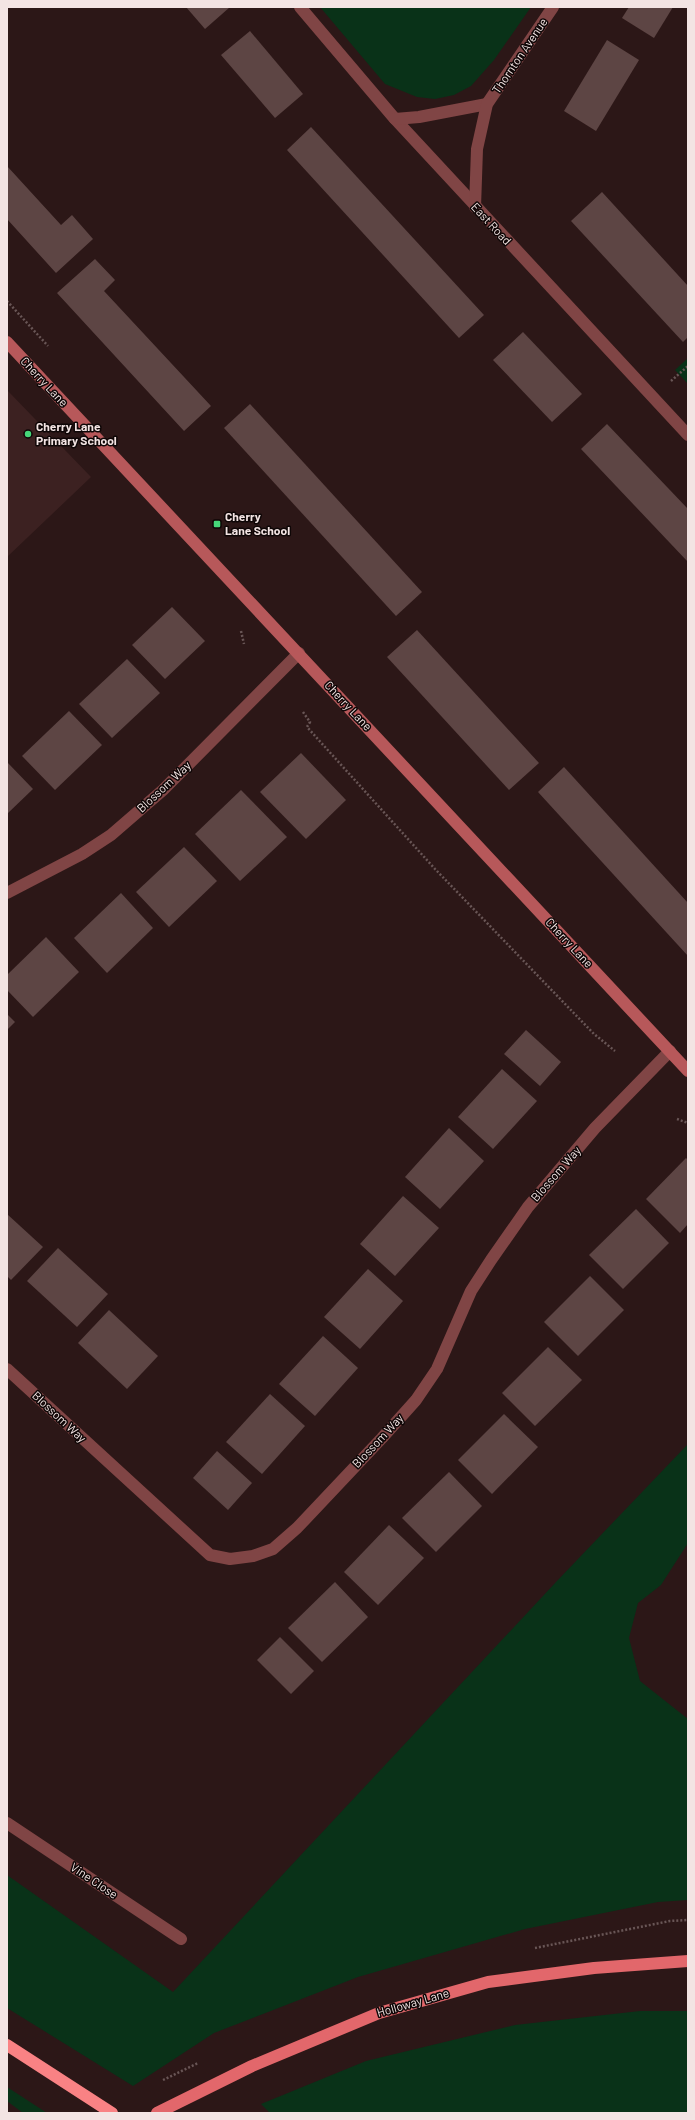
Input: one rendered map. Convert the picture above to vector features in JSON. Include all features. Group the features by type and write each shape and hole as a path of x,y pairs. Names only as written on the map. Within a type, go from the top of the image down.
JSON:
{"highway":[{"path":"7,2045 112,2113"}],"main road":[{"name":"Holloway Lane","path":"157,2113 252,2066 379,2013 488,1982 594,1968 688,1961"}],"street":[{"name":"East Road","path":"300,7 395,119 688,435"},
{"name":"Thornton Avenue","path":"475,207 477,150 486,104 553,7"},
{"name":"Thornton Avenue","path":"395,119 467,110 486,104"},
{"name":"Cherry Lane","path":"7,342 688,1071"},
{"name":"Blossom Way","path":"7,893 82,854 111,835 163,790 299,653"},
{"name":"Blossom Way","path":"7,1369 210,1555 230,1559 252,1556 273,1549 297,1528 416,1400 437,1369 471,1291 490,1260 528,1207 596,1128 670,1051"},
{"name":"Vine Close","path":"7,1823 181,1939"}],"path":[{"path":"303,712 310,722 307,727 435,869 594,1034 615,1051"},
{"path":"677,1119 688,1123"}],"shaded area":[{"name":"Cherry Lane Primary School","path":"7,390 91,477 7,557"}],"green space":[{"path":"320,7 531,7 494,60 471,86 454,95 435,99 417,97 385,84"},
{"path":"688,358 688,384 675,370"},
{"path":"688,1444 688,1543 661,1585 638,1603 629,1638 640,1681 688,1719 688,1900 658,1902 525,1929 358,1977 214,2033 133,2086 7,2008 7,1875 173,1992 556,1582"},
{"path":"640,2011 688,2011 688,2113 270,2113 261,2104 366,2061 515,2025"},
{"path":"7,2087 47,2113 23,2113 7,2101"}],"building":[{"path":"186,7 230,7 205,29"},
{"path":"629,7 673,7 654,38 622,18"},
{"path":"250,31 303,94 275,118 221,55"},
{"path":"607,40 639,60 596,131 564,111"},
{"path":"311,127 484,315 459,338 287,150"},
{"path":"7,166 61,225 72,215 93,239 56,273 7,219"},
{"path":"602,192 688,286 688,337 683,342 571,221"},
{"path":"95,259 115,280 104,291 211,406 184,431 57,293"},
{"path":"523,332 582,394 552,422 493,360"},
{"path":"250,404 422,592 396,616 224,428"},
{"path":"607,424 688,509 688,562 581,449"},
{"path":"172,607 205,641 165,679 132,645"},
{"path":"417,630 539,763 509,790 387,657"},
{"path":"127,659 160,693 112,738 79,704"},
{"path":"69,711 102,745 55,790 22,756"},
{"path":"301,753 346,800 306,839 260,792"},
{"path":"7,762 33,789 7,814"},
{"path":"564,767 688,903 688,956 538,792"},
{"path":"241,790 287,837 240,881 195,834"},
{"path":"184,847 217,881 169,927 136,892"},
{"path":"121,893 153,928 107,973 74,938"},
{"path":"46,937 79,972 33,1017 7,990 7,975"},
{"path":"7,1014 15,1022 7,1030"},
{"path":"526,1030 561,1062 540,1086 504,1054"},
{"path":"502,1069 537,1101 493,1149 458,1117"},
{"path":"449,1128 484,1161 440,1209 405,1177"},
{"path":"686,1158 688,1160 688,1224 680,1233 646,1199"},
{"path":"403,1196 439,1228 395,1276 360,1244"},
{"path":"636,1209 669,1243 623,1289 589,1255"},
{"path":"7,1214 43,1247 11,1280 7,1276"},
{"path":"58,1248 108,1294 77,1327 27,1281"},
{"path":"368,1269 403,1301 360,1349 324,1317"},
{"path":"590,1276 624,1310 578,1356 544,1322"},
{"path":"109,1310 158,1356 127,1389 78,1343"},
{"path":"323,1336 358,1368 315,1416 279,1384"},
{"path":"548,1347 582,1380 535,1426 502,1393"},
{"path":"270,1394 305,1426 262,1474 226,1442"},
{"path":"504,1414 538,1447 492,1494 458,1460"},
{"path":"217,1451 252,1483 228,1510 193,1478"},
{"path":"449,1472 482,1506 436,1552 402,1518"},
{"path":"389,1525 424,1558 378,1605 344,1572"},
{"path":"335,1582 368,1617 322,1662 288,1628"},
{"path":"280,1637 314,1671 291,1694 257,1660"}],"place":[{"name":"Cherry Lane Primary School","path":"28,434"},
{"name":"Cherry Lane School","path":"217,524"}]}
